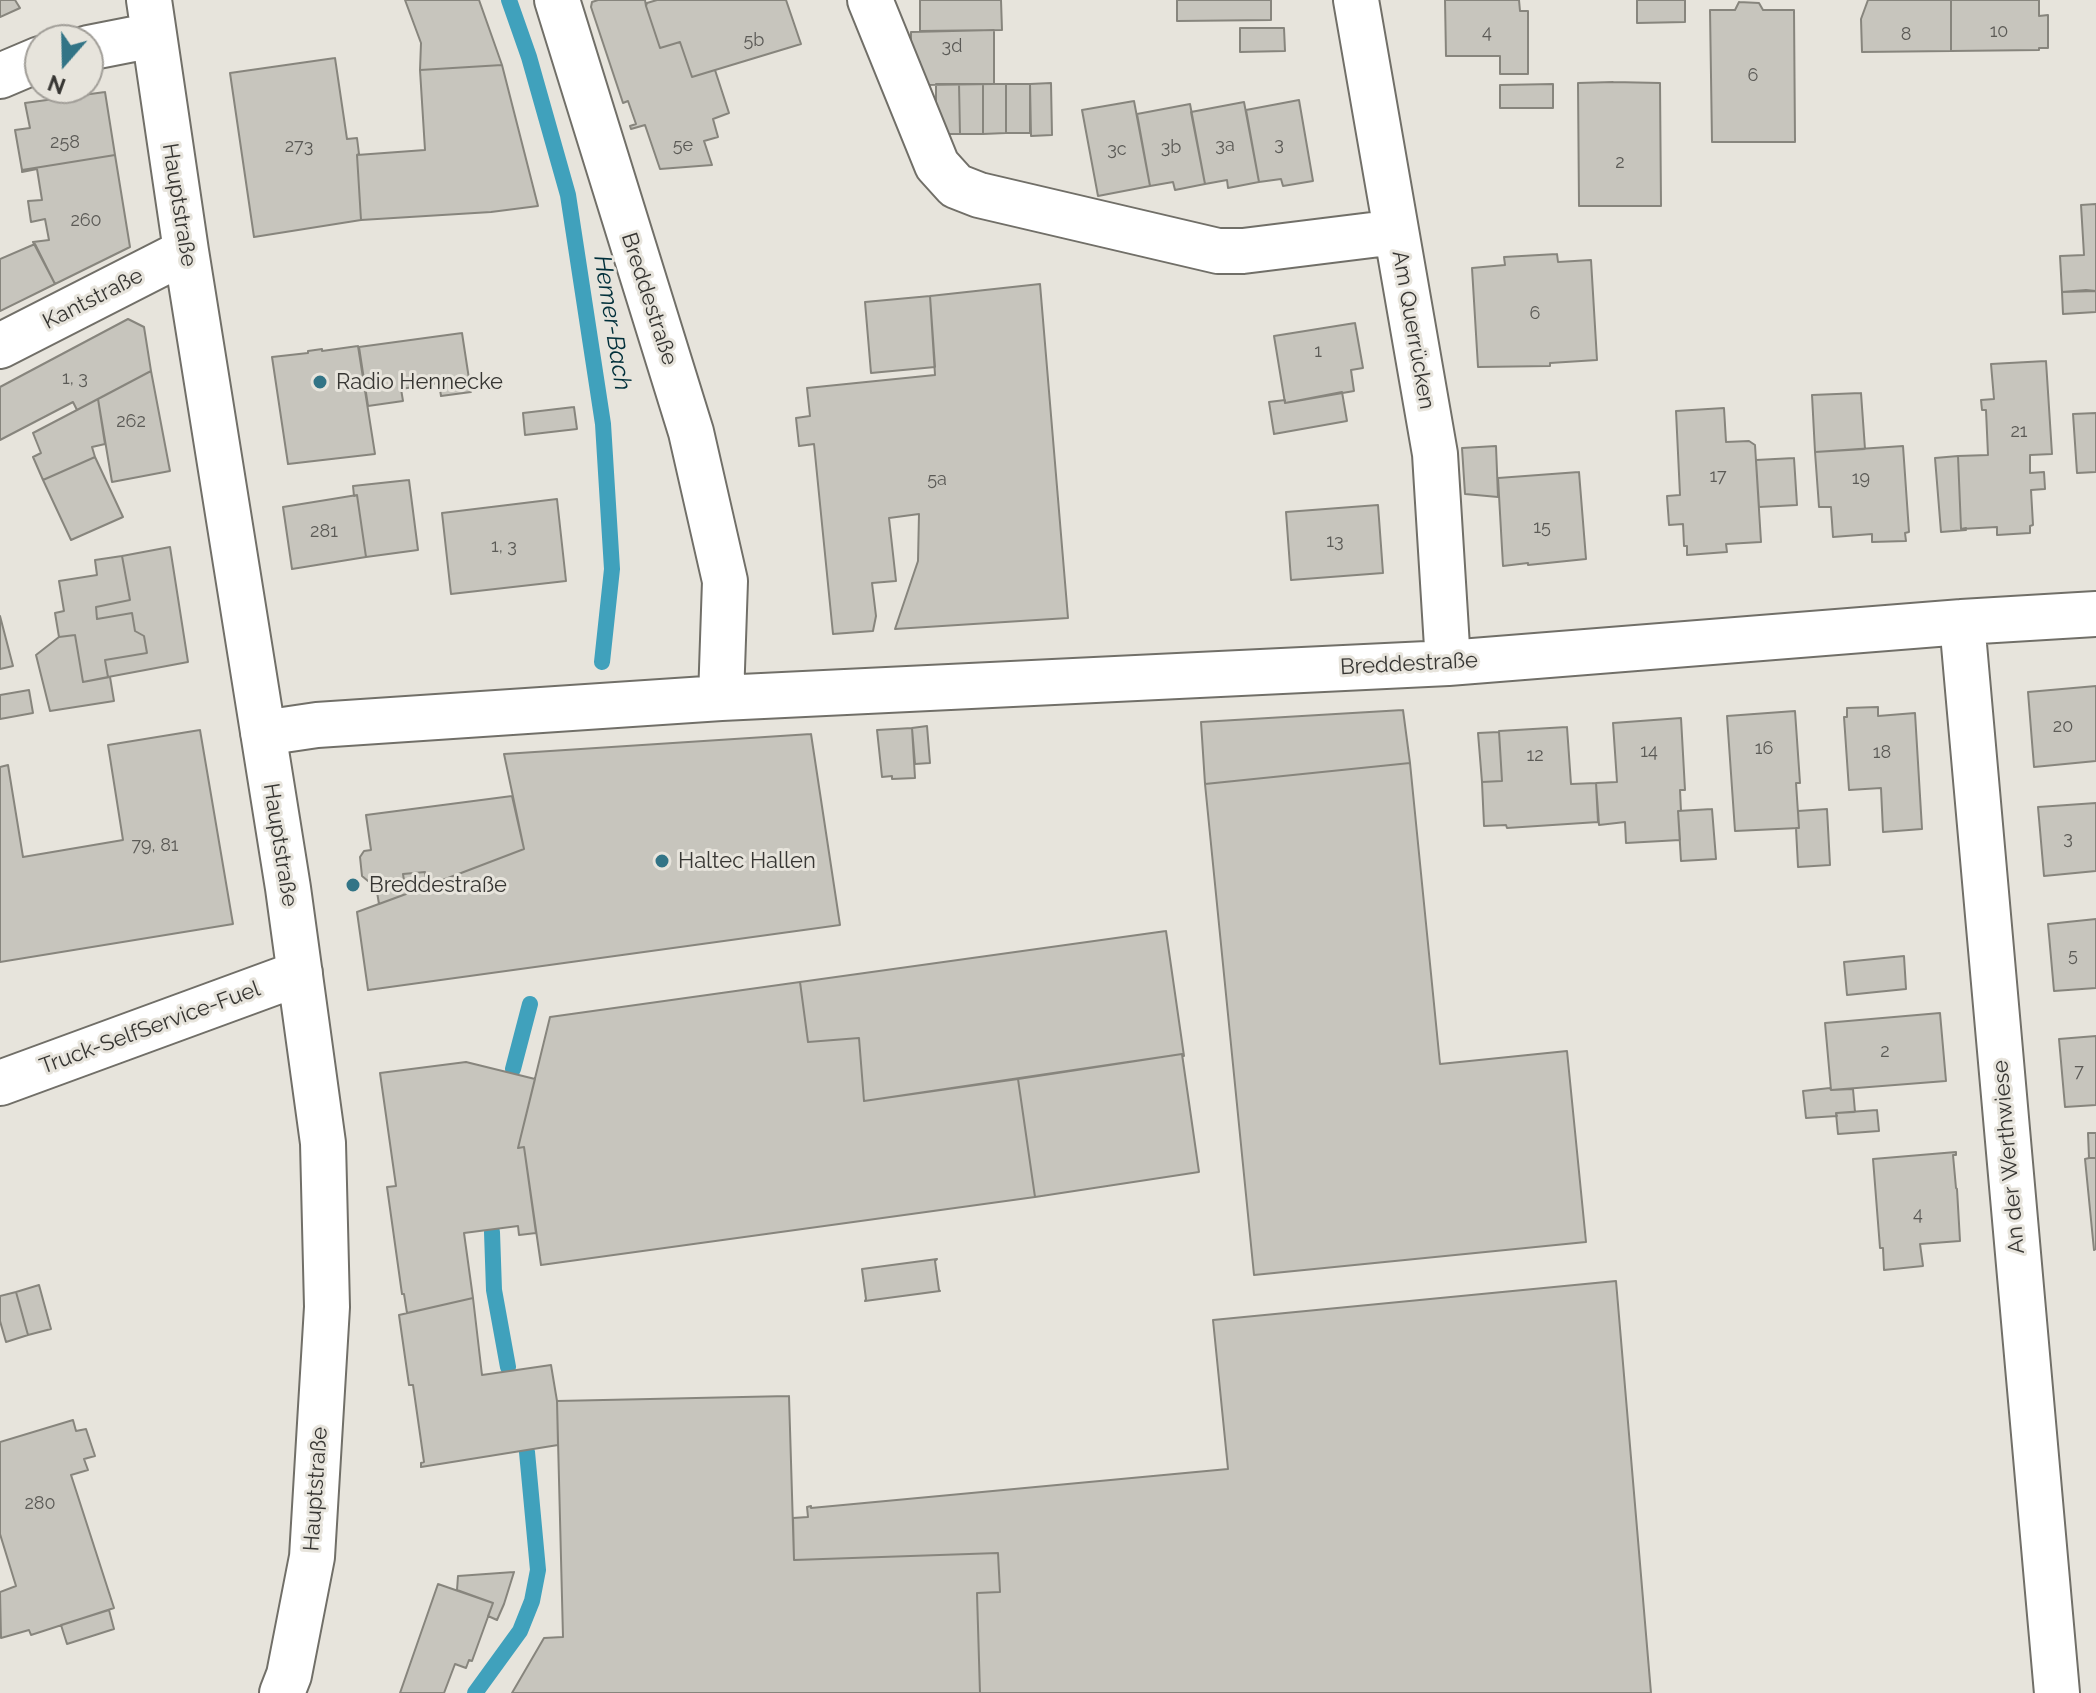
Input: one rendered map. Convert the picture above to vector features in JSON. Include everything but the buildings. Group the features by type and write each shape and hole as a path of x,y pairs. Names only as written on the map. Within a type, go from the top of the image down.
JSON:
{"street":[{"name":"Breddestraße","path":"557,0 691,432 725,581 721,698"},
{"path":"870,0 937,165 956,186 979,195 1218,251 1243,251 1396,232"},
{"name":"Am Querrücken","path":"1356,0 1435,454 1448,663"},
{"path":"104,40 152,17"},
{"name":"Hauptstraße","path":"152,17 300,973 323,1143 327,1307 312,1557 289,1675 282,1693"},
{"path":"0,76 24,66"},
{"name":"Kantstraße","path":"0,346 186,251"},
{"name":"Breddestraße","path":"263,733 317,725 721,698 1448,663 2096,614"},
{"name":"An der Werthwiese","path":"1962,622 2057,1693"},
{"name":"Truck-SelfService-Fuel","path":"0,1083 300,973"}],"waterway":[{"name":"Hemer-Bach","path":"509,0 529,57 568,195 603,424 612,569 602,662"},
{"name":"Hemer-Bach","path":"513,1069 530,1004"},
{"name":"Hemer-Bach","path":"492,1232 494,1290 508,1367"},
{"name":"Hemer-Bach","path":"475,1693 520,1631 532,1601 538,1570 527,1452"}],"place":[{"name":"Radio Hennecke","path":"320,382"},
{"name":"Haltec Hallen","path":"662,861"},
{"name":"Breddestraße","path":"353,885"}]}
